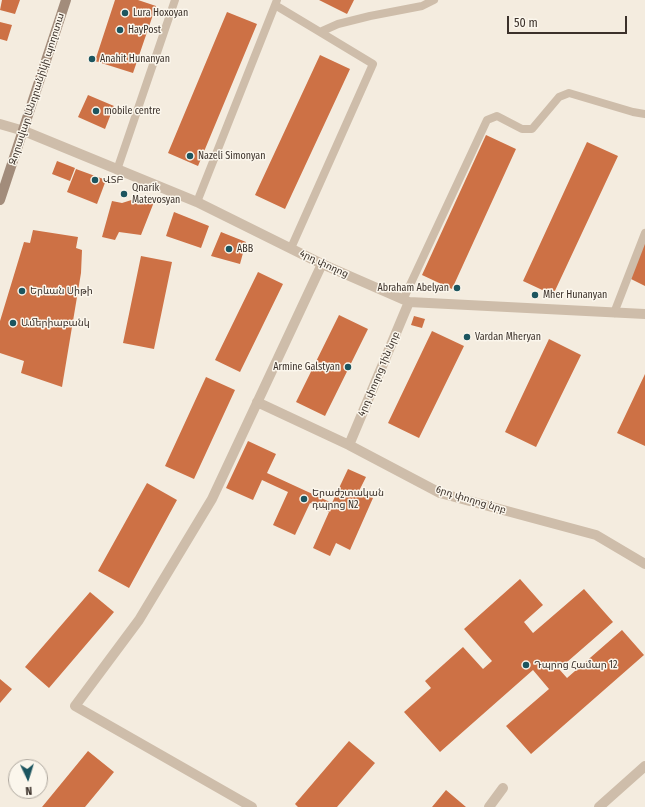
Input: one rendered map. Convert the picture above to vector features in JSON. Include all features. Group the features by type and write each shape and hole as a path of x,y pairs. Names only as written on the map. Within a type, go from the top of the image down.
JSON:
{"main road":[{"name":"Զորավար Անդրանիկի պողոտա","path":"0,200 66,0"}],"street":[{"name":"4րդ փողոց","path":"0,124 24,131 197,202 322,264 406,301 645,314"},
{"path":"252,807 75,706 139,620 212,499 322,264"},
{"name":"4րդ փողոց 1ին նրբ","path":"349,445 406,301"},
{"name":"6րդ փողոց նրբ","path":"257,402 349,445 440,493 596,535 645,564"},
{"path":"599,807 645,766"},
{"path":"489,807 503,788"}],"lane":[{"path":"117,170 175,0"},
{"path":"320,32 338,24 422,6 434,0"},
{"path":"197,202 276,3 373,64 291,248"},
{"path":"406,301 487,120 496,116 522,129 532,128 559,97 569,93 633,112 645,114"},
{"path":"614,313 645,233"}],"building":[{"path":"2,0 20,0 15,14 0,10"},
{"path":"115,0 138,0 156,6 133,73 95,61"},
{"path":"319,0 354,0 347,14"},
{"path":"227,12 257,24 198,166 168,153"},
{"path":"0,22 12,25 7,41 0,39"},
{"path":"320,55 350,69 285,209 255,195"},
{"name":"mobile centre","path":"88,95 114,106 105,129 78,117"},
{"path":"486,135 516,149 452,289 422,275"},
{"path":"587,142 618,156 553,295 523,281"},
{"path":"57,161 75,168 70,181 52,174"},
{"path":"76,169 106,180 97,204 67,192"},
{"path":"141,197 154,202 141,235 119,232 115,240 102,237 112,201 122,203"},
{"path":"174,212 209,226 201,248 166,236"},
{"path":"33,230 78,237 76,248 82,250 81,273 62,387 21,373 24,361 0,353 0,321 24,242 30,243"},
{"name":"ABB","path":"221,232 246,242 240,264 211,256"},
{"path":"645,242 645,286 629,278"},
{"path":"141,256 172,262 154,349 123,343"},
{"path":"258,272 283,284 240,372 215,360"},
{"path":"339,315 368,329 325,416 296,402"},
{"path":"414,316 425,319 422,328 411,325"},
{"path":"432,331 464,346 419,438 388,423"},
{"path":"549,339 581,355 536,447 505,432"},
{"path":"645,374 645,446 617,433"},
{"path":"206,377 235,390 194,479 165,466"},
{"name":"Երաժշտական դպրոց N2","path":"248,441 276,454 267,473 332,503 348,469 366,477 359,491 373,498 350,550 336,543 330,556 313,548 329,512 310,503 295,535 273,525 288,492 262,480 253,500 226,488"},
{"path":"147,483 177,500 129,588 98,571"},
{"name":"Դպրոց Համար 12","path":"520,579 543,605 524,622 533,633 584,589 613,622 559,669 567,678 622,630 644,655 531,754 506,726 549,689 533,670 440,752 404,712 431,688 425,681 463,647 483,669 492,661 464,629"},
{"path":"90,592 114,612 49,688 25,667"},
{"path":"0,679 12,689 0,703"},
{"path":"349,741 375,763 337,807 298,807 295,804"},
{"path":"88,751 114,772 85,807 42,807"},
{"path":"446,790 466,807 432,807"}],"place":[{"name":"Lura Hoxoyan","path":"125,13"},
{"name":"HayPost","path":"120,30"},
{"name":"Anahit Hunanyan","path":"92,59"},
{"name":"mobile centre","path":"96,111"},
{"name":"Nazeli Simonyan","path":"190,156"},
{"name":"ՎՏԲ","path":"95,180"},
{"name":"Qnarik Matevosyan","path":"124,194"},
{"name":"ABB","path":"229,249"},
{"name":"Abraham Abelyan","path":"457,288"},
{"name":"Երևան Սիթի","path":"22,291"},
{"name":"Mher Hunanyan","path":"535,295"},
{"name":"Ամերիաբանկ","path":"13,323"},
{"name":"Vardan Mheryan","path":"467,337"},
{"name":"Armine Galstyan","path":"348,367"},
{"name":"Երաժշտական դպրոց N2","path":"304,499"},
{"name":"Դպրոց Համար 12","path":"526,665"}]}
